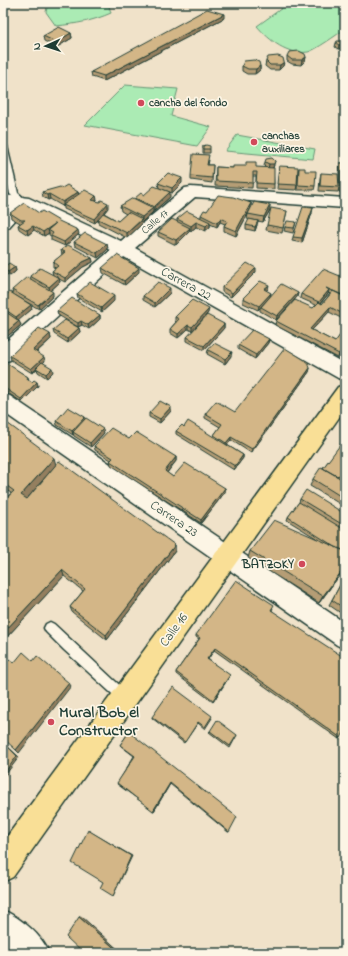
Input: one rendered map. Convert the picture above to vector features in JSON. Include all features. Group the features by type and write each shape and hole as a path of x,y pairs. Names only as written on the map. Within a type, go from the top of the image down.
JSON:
{"highway":[{"name":"Calle 16","path":"3,867 345,393"}],"street":[{"name":"Calle 17","path":"3,355 123,248 191,192 345,203"},
{"name":"Carrera 22","path":"3,200 23,202 123,248 345,373"},
{"path":"5,220 23,202"},
{"name":"Carrera 23","path":"3,402 345,637"},
{"path":"3,925 34,953"}],"lane":[{"path":"3,146 14,194 23,202"},
{"path":"50,628 70,649 125,698"}],"green space":[{"path":"48,3 108,3 111,13 84,22 56,26 46,12"},
{"path":"289,3 345,3 345,29 311,51 300,52 286,49 273,42 257,26"},
{"name":"cancha del fondo","path":"125,85 178,89 171,116 211,127 197,146 85,125"},
{"name":"canchas auxiliares","path":"237,135 315,149 313,159 225,151"}],"building":[{"path":"207,9 224,14 104,76 91,72"},
{"path":"59,27 71,33 56,42 43,36"},
{"path":"337,41 342,41 344,43 339,45 336,43"},
{"path":"299,51 305,54 306,57 302,60 292,60 287,56 289,52"},
{"path":"278,56 283,58 284,62 280,65 270,65 266,61 268,57"},
{"path":"254,60 259,62 260,66 256,69 248,69 242,66 244,61"},
{"path":"203,146 210,146 210,149 203,149"},
{"path":"193,154 209,155 207,165 213,165 212,178 191,176"},
{"path":"272,158 275,161 274,164 265,162 266,159"},
{"path":"246,162 256,162 256,167 274,168 274,184 256,183 257,172 253,172 253,183 216,181 216,167 233,168 233,166 246,166"},
{"path":"340,163 345,163 345,187 340,187"},
{"path":"279,166 298,167 297,185 277,184"},
{"path":"299,168 305,168 305,171 316,171 315,186 298,185"},
{"path":"168,173 182,178 172,188 158,183"},
{"path":"321,173 338,174 339,187 320,186"},
{"path":"67,185 78,192 63,202 49,194 47,195 42,192 60,187 62,188"},
{"path":"154,186 170,192 154,207 135,198 141,193 144,195"},
{"path":"85,190 96,196 92,200 100,202 101,200 108,203 94,219 63,205"},
{"path":"218,195 233,197 251,203 236,231 224,226 227,221 221,218 217,223 201,215 204,210 207,211"},
{"path":"133,198 153,208 142,217 120,206"},
{"path":"254,202 270,205 264,217 248,214"},
{"path":"24,203 39,213 42,211 78,230 64,242 51,236 53,233 48,230 56,223 43,232 33,226 27,230 18,225 25,220 21,220 10,213"},
{"path":"303,207 313,208 302,238 293,237"},
{"path":"271,208 287,211 283,228 267,225"},
{"path":"187,211 210,222 206,226 196,222 191,226 177,219"},
{"path":"128,212 142,219 127,233 98,219 103,213 118,221"},
{"path":"172,219 190,228 176,240 158,232"},
{"path":"249,219 258,221 255,227 246,225"},
{"path":"287,221 296,222 294,228 285,227"},
{"path":"85,233 107,244 97,253 74,242"},
{"path":"68,245 92,258 83,262 65,278 52,271 58,266 53,262 65,252 61,250"},
{"path":"117,255 139,268 124,281 102,268"},
{"path":"9,263 15,267 8,272 3,268"},
{"path":"247,263 256,268 232,293 222,287"},
{"path":"40,268 59,278 49,287 30,276"},
{"path":"323,269 345,278 345,296 326,288 329,290 319,302 301,294"},
{"path":"27,277 53,292 38,305 12,290"},
{"path":"260,281 269,285 264,289 271,293 259,306 243,298"},
{"path":"90,282 114,296 101,308 77,294"},
{"path":"158,282 170,288 155,303 143,296"},
{"path":"281,284 298,293 277,316 261,307"},
{"path":"333,291 345,297 345,315 330,307 310,329 335,342 340,335 345,338 345,346 339,354 276,321 295,300 313,308 319,302 322,304"},
{"path":"10,292 31,305 16,317 3,308 3,297"},
{"path":"72,298 100,315 88,325 81,321 78,323 57,311"},
{"path":"192,300 209,309 192,327 188,325 178,334 170,329 179,319 175,317"},
{"path":"3,310 19,321 3,335"},
{"path":"207,315 224,324 204,346 187,337"},
{"path":"65,320 79,328 67,339 53,330"},
{"path":"39,328 50,334 33,350 44,357 31,369 10,356"},
{"path":"252,330 269,339 256,355 238,345"},
{"path":"214,343 232,352 225,359 208,350"},
{"path":"285,348 308,362 310,368 252,449 231,437 226,443 214,435 222,424 205,414 216,401 235,412"},
{"path":"3,361 28,377 27,379 32,382 34,380 37,382 21,399 3,387"},
{"path":"42,362 52,368 46,374 36,368"},
{"path":"160,401 171,407 160,419 149,413"},
{"path":"68,407 85,417 72,431 56,421"},
{"path":"86,418 103,429 90,443 73,432"},
{"path":"3,420 54,458 21,495 27,499 59,461 175,545 106,635 70,607 85,589 62,570 3,633 3,501 14,491 3,483"},
{"path":"188,421 243,455 235,466 176,431 182,425 184,427"},
{"path":"111,428 129,439 136,432 176,457 165,471 173,477 185,463 225,488 201,520 110,461 113,458 94,446"},
{"path":"343,441 345,442 345,479 323,468"},
{"path":"321,467 345,481 345,499 313,479"},
{"path":"306,490 345,514 345,526 300,499"},
{"path":"299,502 345,530 345,551 337,548 288,517"},
{"name":"BATZOKY","path":"274,520 345,551 345,567 323,596 250,551"},
{"path":"345,576 345,609 332,600"},
{"path":"236,580 274,605 271,610 345,658 345,730 341,738 215,648 207,659 230,675 213,700 176,672 200,638 196,635"},
{"path":"23,652 33,661 37,656 69,683 16,750 3,738 3,666 9,659 14,663"},
{"path":"173,687 212,716 205,727 198,722 185,742 152,717"},
{"path":"217,720 237,735 230,746 210,731"},
{"path":"129,732 237,817 229,832 170,783 153,811 117,783 135,756 120,745"},
{"path":"3,742 17,756 3,775"},
{"path":"88,830 131,856 113,896 100,888 103,882 72,863"},
{"path":"79,917 120,953 83,953 66,937"}],"place":[{"name":"cancha del fondo","path":"141,103"},
{"name":"canchas auxiliares","path":"254,142"},
{"name":"BATZOKY","path":"302,564"},
{"name":"Mural Bob el Constructor","path":"51,722"}]}
